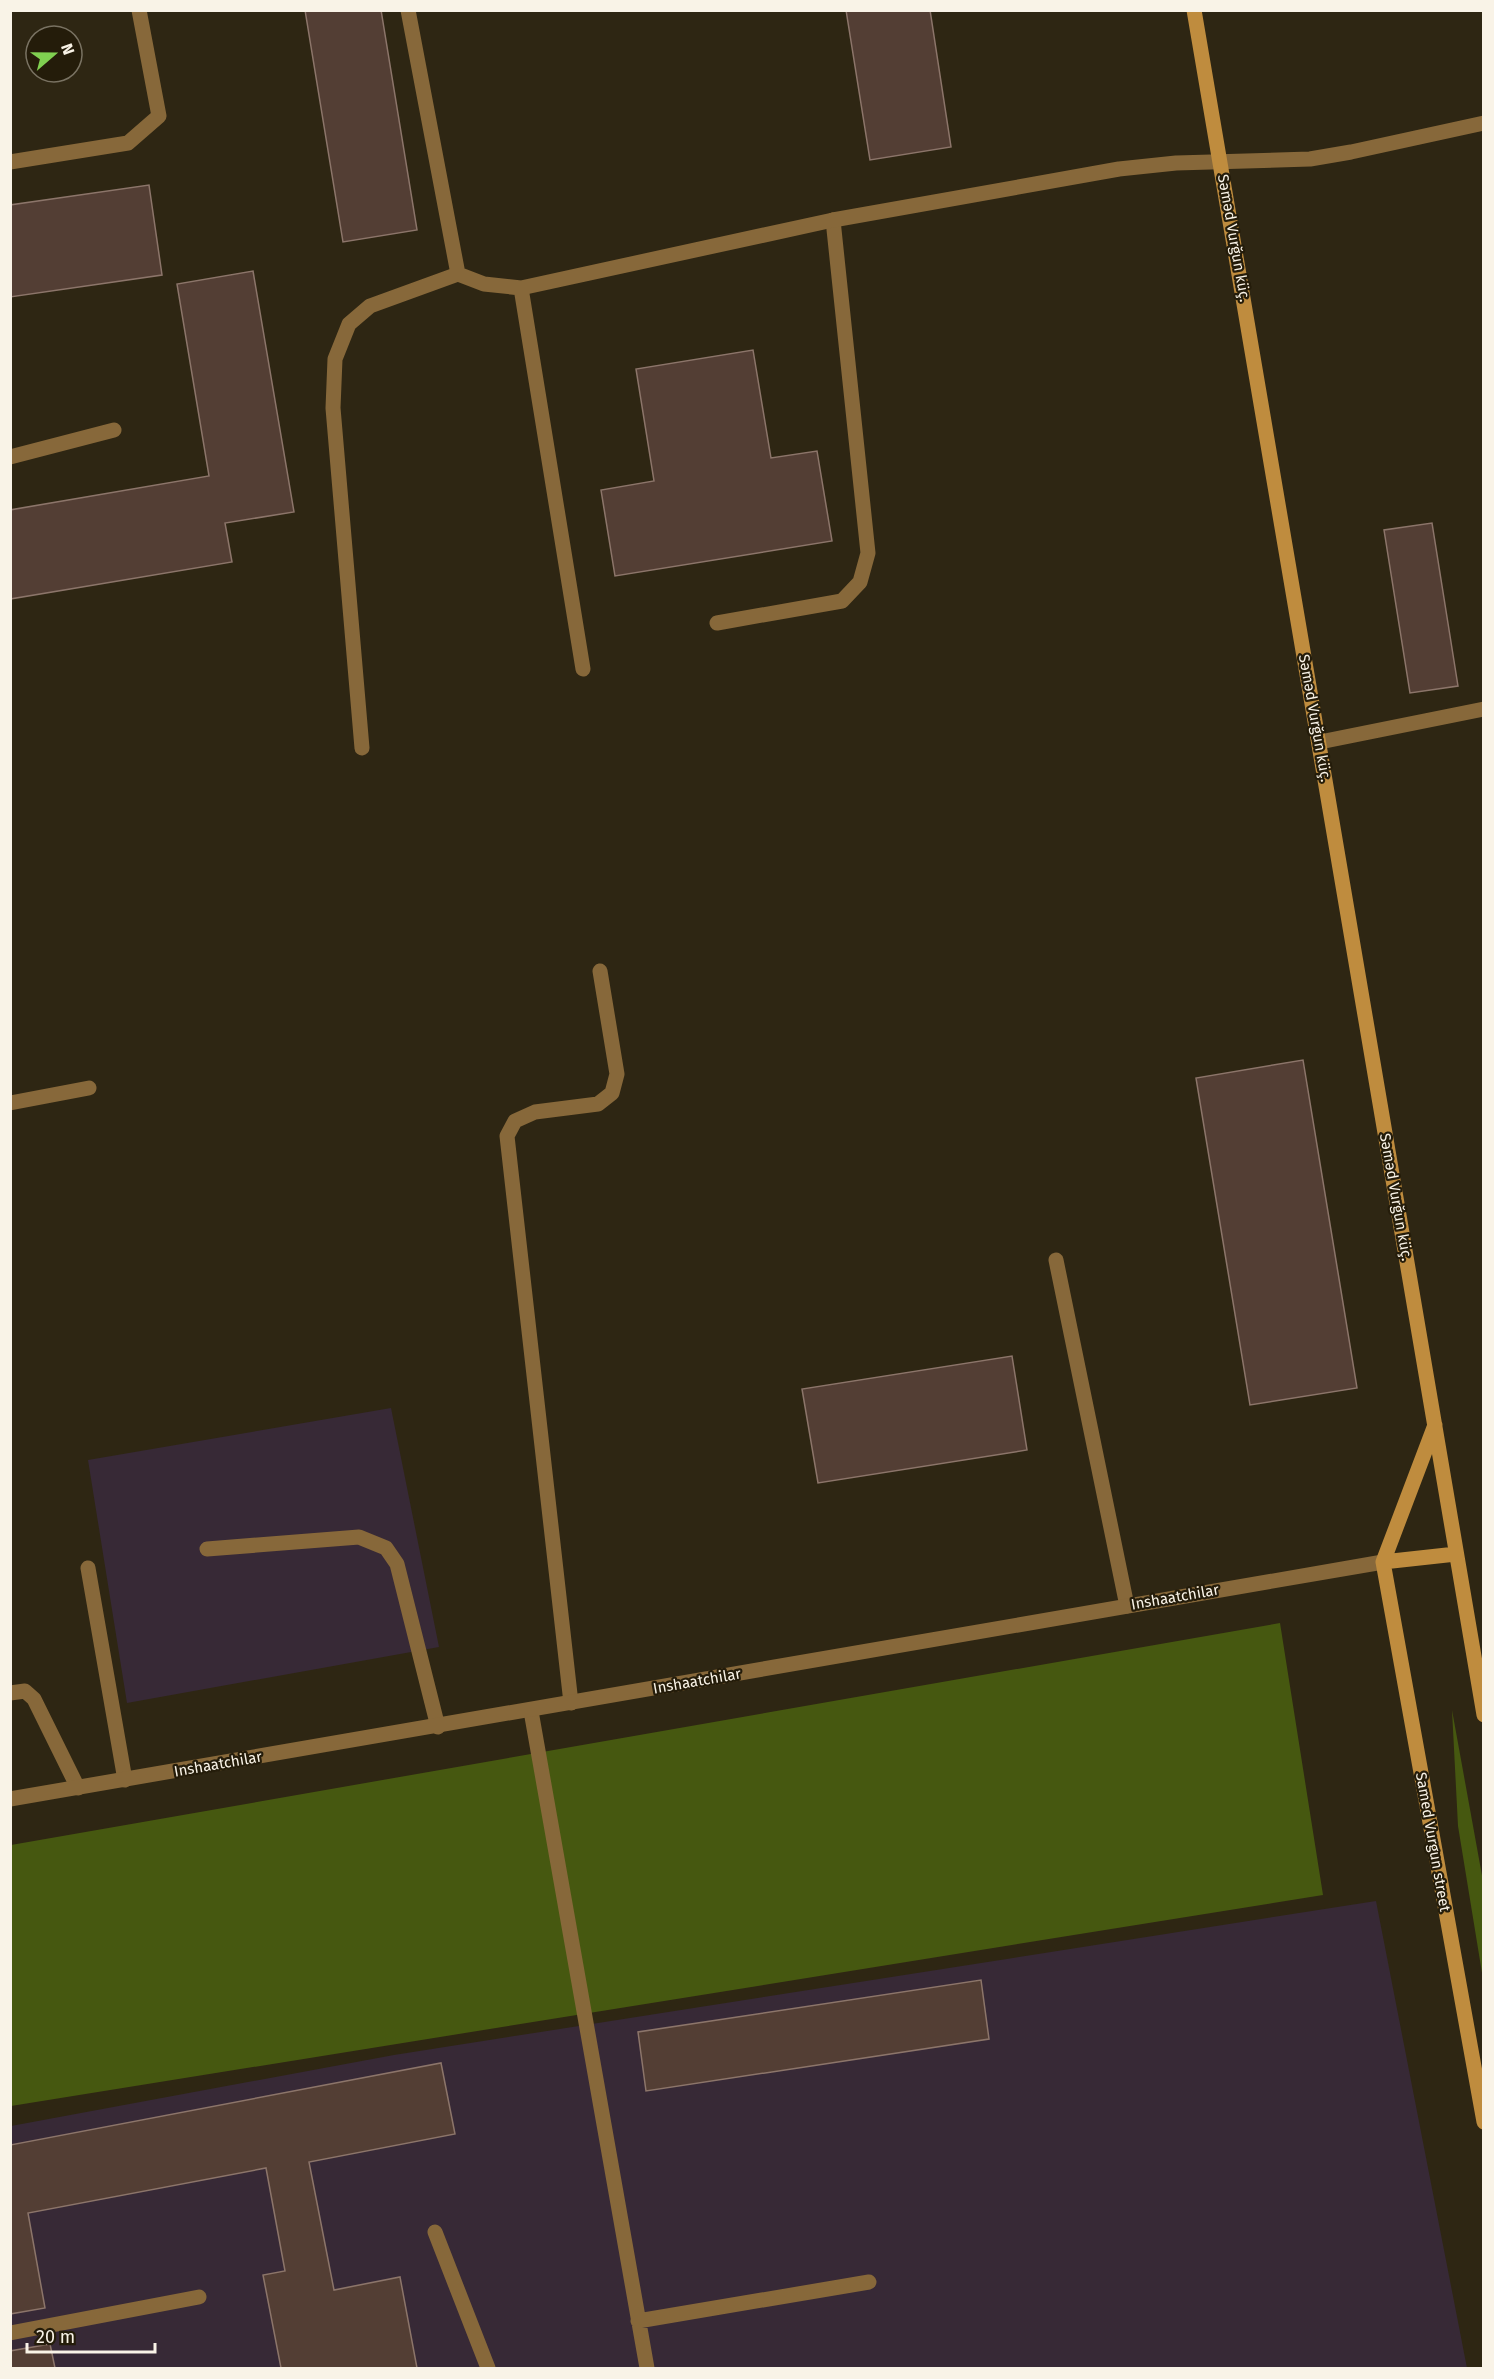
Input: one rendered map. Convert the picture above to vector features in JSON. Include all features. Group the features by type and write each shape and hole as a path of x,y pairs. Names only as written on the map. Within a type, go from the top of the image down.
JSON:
{"main road":[{"name":"Səməd Vurğun küç.","path":"1194,10 1484,1715"},
{"path":"1435,1425 1383,1562 1456,1554"},
{"name":"Samed Vurgun street","path":"1383,1562 1484,2122"}],"street":[{"path":"10,162 128,143 159,116 139,10"},
{"path":"408,10 458,274"},
{"path":"362,748 333,408 335,359 349,324 370,306 458,274 484,284 521,288 833,220 1119,169 1176,163 1267,162 1330,156 1484,123"},
{"path":"717,623 842,601 860,582 868,553 833,220"},
{"path":"521,288 583,669"},
{"path":"10,457 114,430"},
{"path":"1320,742 1484,709"},
{"path":"571,1702 507,1136 515,1121 535,1112 598,1104 612,1093 617,1074 600,971"},
{"path":"10,1103 89,1088"},
{"path":"1056,1260 1127,1605"},
{"path":"207,1550 359,1537 386,1548 397,1564 438,1727"},
{"name":"Inshaatchilar","path":"10,1799 531,1711 571,1702 1383,1562"},
{"path":"88,1568 125,1780"},
{"path":"10,1693 25,1690 34,1699 78,1788"},
{"path":"531,1711 647,2368"},
{"path":"435,2232 488,2368"},
{"path":"638,2322 868,2283"},
{"path":"10,2333 199,2297"}],"shaded area":[{"path":"391,1408 439,1647 127,1703 88,1460"},
{"path":"1376,1901 1467,2368 11,2368 11,2126 394,2055"}],"green space":[{"path":"1280,1623 1323,1895 11,2106 11,1845"},
{"path":"1452,1710 1483,1881 1483,1979 1458,1826"}],"building":[{"path":"305,10 381,10 417,230 343,242"},
{"path":"846,10 930,10 951,147 870,160"},
{"path":"149,185 162,275 10,297 10,205"},
{"path":"253,271 294,512 225,523 232,562 10,599 10,510 209,476 177,284"},
{"path":"753,350 771,458 817,451 832,541 615,576 601,490 654,481 636,369"},
{"path":"1432,523 1458,686 1410,693 1384,530"},
{"path":"1303,1060 1357,1388 1250,1405 1196,1078"},
{"path":"1012,1356 1027,1450 818,1483 802,1389"},
{"path":"981,1980 989,2039 646,2091 638,2032"},
{"path":"441,2063 455,2134 309,2162 334,2290 400,2277 417,2368 281,2368 263,2275 285,2271 266,2168 28,2213 45,2308 10,2314 10,2145"},
{"path":"50,2344 55,2368 10,2368 10,2351"}]}
